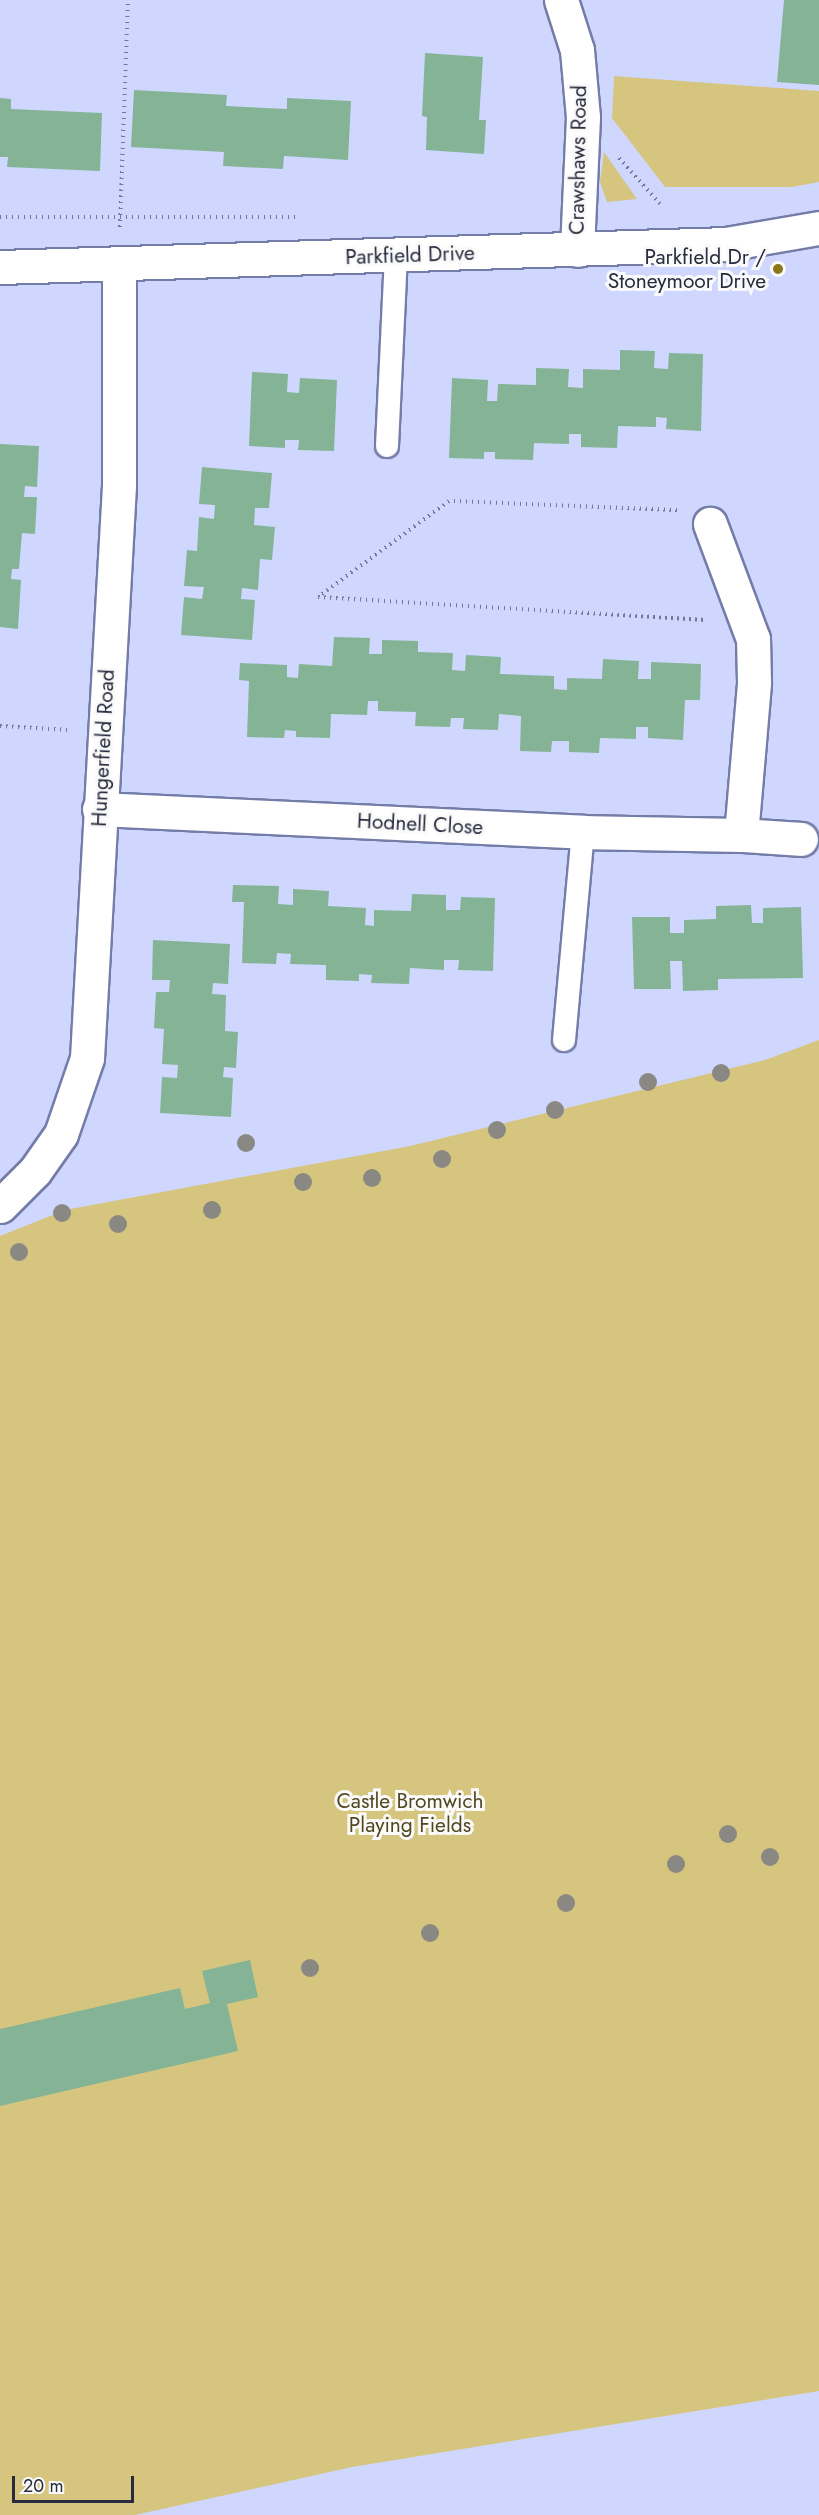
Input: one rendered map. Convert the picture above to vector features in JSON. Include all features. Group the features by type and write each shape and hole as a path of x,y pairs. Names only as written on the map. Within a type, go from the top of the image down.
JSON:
{"street":[{"name":"Crawshaws Road","path":"561,0 577,50 583,117 576,250"},
{"name":"Parkfield Drive","path":"0,267 726,244 819,228"},
{"name":"Hungerfield Road","path":"0,1206 35,1171 61,1134 87,1058 99,809 119,485 119,263"},
{"path":"710,524 753,639 754,682 741,835"},
{"name":"Hodnell Close","path":"99,809 584,832 741,835 801,839"}],"lane":[{"path":"387,446 396,256"},
{"path":"564,1040 584,832"}],"path":[{"path":"119,263 128,0"},
{"path":"583,117 661,205"},
{"path":"710,524 683,510 449,501 318,597 748,622"},
{"path":"0,726 104,733"}],"green space":[{"path":"614,76 819,91 819,182 792,187 665,187 612,118"},
{"path":"604,152 637,199 607,202 600,182"},
{"name":"Castle Bromwich Playing Fields","path":"819,1040 819,2391 352,2467 135,2515 0,2515 0,1236 65,1210 410,1146 765,1060"}],"building":[{"path":"784,0 819,0 819,85 777,82"},
{"path":"425,53 483,57 479,120 486,120 484,154 426,150 427,117 422,116"},
{"path":"134,90 227,95 226,106 287,109 287,98 351,101 348,160 284,156 283,169 223,166 224,152 131,147"},
{"path":"0,98 11,99 11,109 102,113 100,171 7,167 8,157 0,157"},
{"path":"620,350 655,351 654,368 668,369 669,353 703,354 701,431 666,429 667,418 656,417 656,427 618,426 617,448 581,447 581,434 569,434 569,444 534,443 533,460 495,459 495,452 484,452 484,459 449,458 452,378 488,380 487,401 497,401 498,384 536,385 536,368 569,369 568,387 583,388 583,369 620,370"},
{"path":"252,372 288,374 287,392 299,393 300,378 337,380 334,451 298,450 299,440 285,440 285,448 249,446"},
{"path":"0,444 39,446 37,487 25,486 24,497 37,497 35,534 22,533 19,569 12,569 11,579 21,580 18,629 0,627"},
{"path":"202,467 272,473 269,508 255,508 254,525 275,527 272,560 260,559 258,590 242,588 241,599 255,600 252,640 181,635 184,597 202,599 204,587 184,586 187,550 197,551 199,517 214,519 215,505 199,504"},
{"path":"334,637 370,638 369,654 382,654 382,640 418,641 418,652 453,653 452,670 465,671 466,655 501,657 500,674 554,676 554,689 567,690 567,678 602,679 603,659 639,661 638,679 651,679 651,662 701,664 700,700 685,700 683,740 648,738 648,727 636,727 636,739 600,738 599,753 569,752 569,741 552,741 551,752 520,751 521,716 499,714 498,730 463,729 464,718 451,718 450,727 415,726 416,712 378,711 378,701 368,701 367,715 331,714 330,738 296,737 296,731 285,730 284,738 247,737 249,681 239,680 240,663 287,665 287,677 298,678 299,664 332,666"},
{"path":"233,885 279,886 278,904 293,905 293,889 329,891 328,906 366,908 365,925 374,926 374,910 411,911 412,894 446,895 446,910 460,910 461,897 495,898 493,971 458,970 459,960 444,960 444,970 410,968 409,984 371,983 372,975 359,974 359,981 326,980 326,965 290,964 291,954 277,953 276,964 242,963 244,902 232,902"},
{"path":"751,905 752,923 763,923 763,908 801,907 803,978 718,979 718,990 683,991 682,961 670,961 671,989 634,989 632,917 670,917 670,933 684,933 684,920 716,919 716,906"},
{"path":"153,940 230,944 228,984 213,983 212,994 226,995 225,1031 238,1032 236,1068 224,1067 223,1077 233,1078 231,1117 160,1113 162,1077 177,1078 178,1065 162,1064 164,1029 154,1028 156,992 169,992 170,980 152,980"},
{"path":"250,1960 258,1997 227,2004 238,2051 0,2106 0,2029 180,1988 185,2009 210,2003 202,1971"}],"place":[{"name":"Parkfield Dr / Stoneymoor Drive","path":"778,269"}]}
